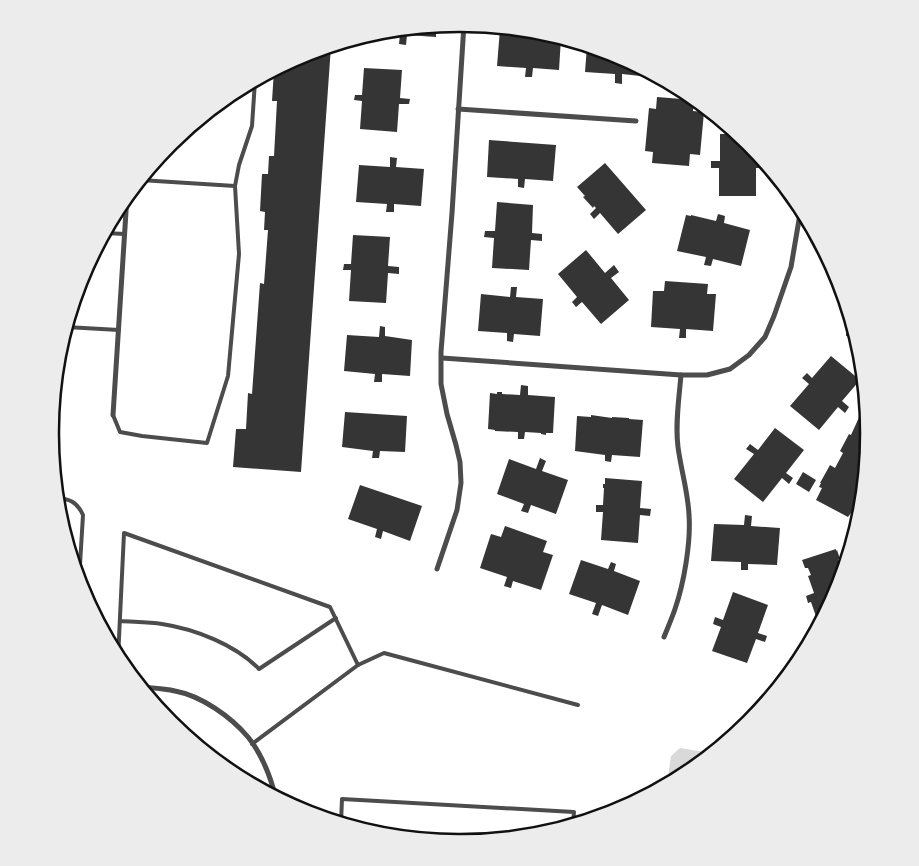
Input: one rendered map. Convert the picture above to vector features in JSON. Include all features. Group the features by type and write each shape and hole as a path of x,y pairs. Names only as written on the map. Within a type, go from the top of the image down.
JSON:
{"street":[{"path":"437,569 457,510 462,483 460,462 447,414 442,384 442,358 463,32"},
{"path":"458,109 636,122"},
{"path":"113,415 126,210"},
{"path":"442,358 681,375 707,375 730,369 749,356 765,338 791,266 799,220"},
{"path":"664,637 676,607 689,535 686,484 678,447 677,424 681,375"},
{"path":"151,688 176,691 197,698 222,713 249,738 262,760 273,787"}],"lane":[{"path":"113,415 120,432 207,443 228,376 239,254 235,186 239,165 252,126 254,89"},
{"path":"149,181 235,186"},
{"path":"113,233 125,234"},
{"path":"73,328 119,330"},
{"path":"65,498 79,507 83,514 80,561"},
{"path":"119,643 124,533 330,607 358,665"},
{"path":"120,622 162,624 205,635 226,644 253,662 259,669 336,618"},
{"path":"252,744 358,665 384,653 578,705"},
{"path":"341,815 342,799 574,812 574,817"}],"shaded area":[{"path":"680,748 702,752 668,775 671,756"}],"building":[{"path":"436,33 436,37 412,35"},
{"path":"500,35 561,45 559,70 533,68 532,77 525,77 526,68 497,66"},
{"path":"407,36 406,45 399,44 400,37"},
{"path":"586,53 641,76 622,74 622,84 615,83 615,74 585,72"},
{"path":"330,54 301,472 233,467 236,429 246,429 248,393 252,394 260,283 264,284 268,230 264,230 265,212 260,211 262,174 268,174 269,156 274,156 277,101 272,101 273,78"},
{"path":"364,68 402,70 400,98 410,99 409,104 399,104 397,132 360,129 362,101 354,100 355,95 362,95"},
{"path":"657,97 680,99 693,108 693,111 698,111 704,116 700,155 690,154 689,166 652,163 653,152 645,151 649,108 656,109"},
{"path":"720,134 726,134 760,168 756,168 756,196 719,196 719,168 711,168 711,161 720,161"},
{"path":"489,140 556,145 553,181 525,179 524,188 518,187 518,179 487,177"},
{"path":"390,157 397,158 396,167 424,169 421,206 394,204 394,212 386,212 387,204 356,202 359,165 390,167"},
{"path":"605,163 646,210 618,234 600,213 594,219 590,214 596,208 594,206 593,208 583,197 585,196 577,187"},
{"path":"497,202 533,205 532,233 542,234 542,241 531,240 529,270 492,268 494,238 484,237 485,231 495,231"},
{"path":"718,214 725,216 724,223 750,230 741,266 713,259 711,266 704,265 706,257 677,251 686,215 716,221"},
{"path":"353,235 390,237 388,266 399,267 399,274 388,273 386,303 349,301 351,270 343,270 344,264 351,264"},
{"path":"586,250 605,273 614,265 619,272 611,278 629,300 601,324 582,302 576,307 572,302 577,297 558,274"},
{"path":"665,281 708,284 707,294 716,294 713,331 686,329 686,338 679,338 680,329 651,327 653,291 664,291"},
{"path":"511,287 517,287 516,297 543,299 540,336 514,334 513,342 507,341 507,333 478,331 481,294 510,297"},
{"path":"380,326 385,327 385,336 412,340 410,376 382,374 382,382 374,382 375,374 344,371 347,335 379,337"},
{"path":"831,356 856,377 857,381 857,383 842,401 849,407 845,413 838,407 819,430 790,406 809,384 802,378 807,373 812,378"},
{"path":"521,385 528,386 528,395 555,397 553,433 546,433 546,435 525,432 524,439 518,439 518,432 488,429 490,393 497,394 497,392 502,392 502,394 520,395"},
{"path":"345,412 407,416 405,452 380,451 379,458 372,458 373,451 342,447"},
{"path":"591,415 643,420 640,457 612,455 611,462 605,461 605,455 575,451 577,416 591,417"},
{"path":"859,417 857,485 852,512 848,517 816,500 822,488 819,487 820,483 830,465 835,468 843,453 840,451 849,434 851,435"},
{"path":"775,428 804,450 786,473 793,478 789,484 782,478 763,502 734,479 754,454 746,449 750,444 758,450"},
{"path":"540,458 546,461 542,471 568,480 556,514 531,505 528,513 521,511 524,504 497,494 509,459 536,469"},
{"path":"803,472 816,480 809,492 796,484"},
{"path":"605,478 642,481 640,508 651,509 650,516 640,515 638,543 601,540 603,512 596,512 596,505 603,505 603,484 605,484"},
{"path":"360,485 422,506 410,541 383,531 381,539 375,537 377,529 348,519"},
{"path":"745,515 752,516 751,526 780,528 777,565 748,564 748,570 741,570 741,562 711,561 714,524 744,525"},
{"path":"505,526 547,541 543,552 553,555 541,590 513,581 511,588 504,586 507,577 480,568 491,534 501,537"},
{"path":"836,549 840,559 838,559 839,562 830,586 816,616 811,602 808,603 806,596 814,593 808,576 811,575 808,568 805,568 802,560"},
{"path":"581,560 608,569 611,562 616,564 614,571 640,581 628,615 602,605 598,616 592,614 596,603 569,594"},
{"path":"733,592 768,605 758,633 767,636 765,642 756,639 747,663 712,651 721,627 713,624 715,617 723,620"}]}
